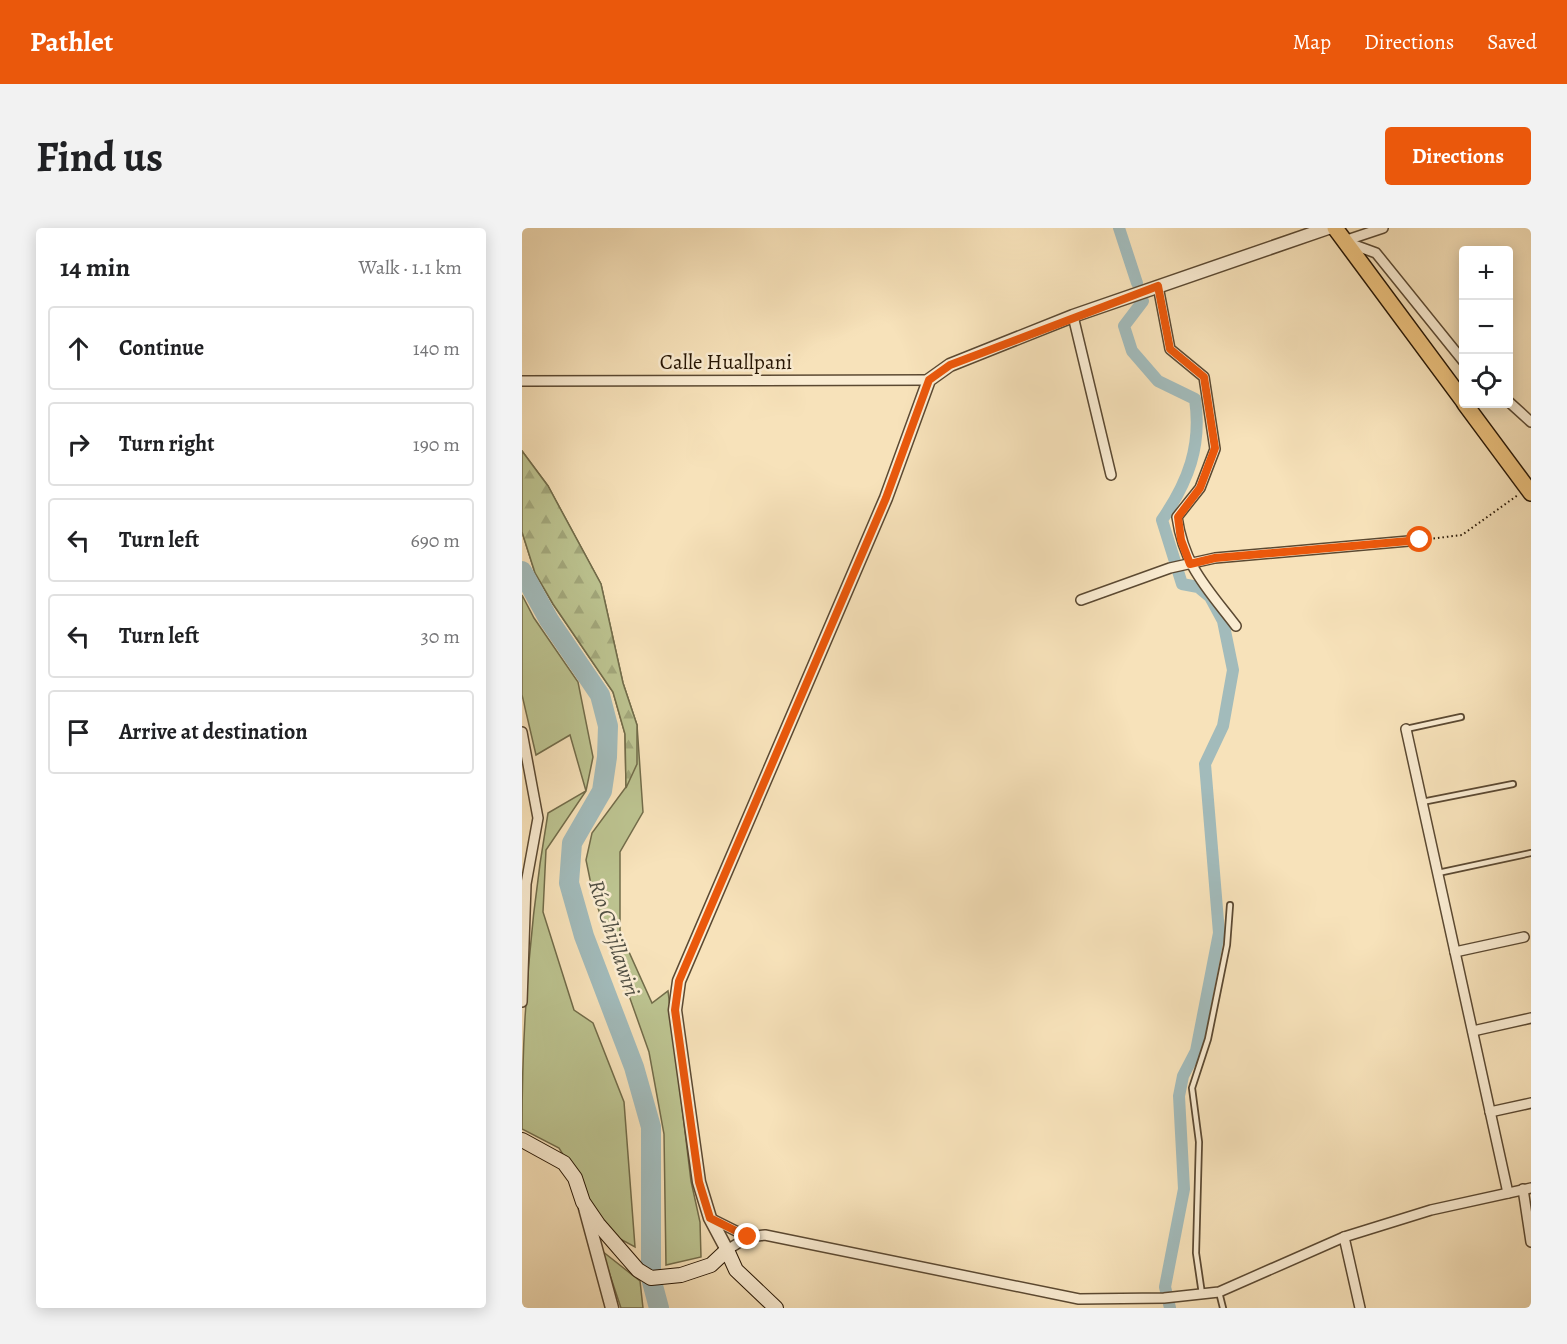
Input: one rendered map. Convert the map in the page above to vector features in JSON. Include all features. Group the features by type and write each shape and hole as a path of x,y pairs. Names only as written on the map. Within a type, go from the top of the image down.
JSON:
{"main road":[{"path":"1340,234 1459,396"},
{"path":"1468,408 1530,491"},
{"path":"522,1140 564,1163 575,1178 584,1202 598,1224 638,1270 651,1278 681,1275 711,1265 727,1250 736,1270 776,1308"}],"street":[{"path":"1328,228 1073,316 950,365 929,380 886,498 679,981 675,1010 699,1182 710,1218 727,1250 748,1237 765,1235 1079,1299 1164,1298 1219,1292 1344,1237 1431,1210 1527,1189 1531,1242"},
{"path":"1340,234 1383,228"},
{"path":"1340,234 1376,253 1459,356"},
{"path":"1158,286 1170,349 1204,377 1215,448 1200,488 1178,517 1186,565 1236,626"},
{"path":"1073,316 1112,475"},
{"name":"Calle Huallpani","path":"522,381 929,380"},
{"path":"1513,406 1531,423"},
{"path":"1081,600 1170,568 1215,558 1420,540"},
{"path":"1406,729 1508,1193"},
{"path":"522,732 538,818 526,884 522,1002"},
{"path":"1455,952 1524,937"},
{"path":"1473,1031 1531,1018"},
{"path":"1490,1112 1531,1102"},
{"path":"584,1202 612,1308"},
{"path":"710,1218 748,1237"},
{"path":"1344,1237 1360,1308"}],"lane":[{"path":"1406,729 1461,717"},
{"path":"1422,802 1513,784"},
{"path":"1438,873 1531,853"},
{"path":"1202,1294 1196,1253 1199,1142 1192,1088 1208,1039 1227,945 1230,905"},
{"path":"1219,1292 1223,1308"}],"path":[{"path":"1420,540 1462,535 1530,491"}],"green space":[{"path":"522,451 548,486 601,584 623,683 637,725 643,812 620,852 620,932 652,1003 668,991 691,1181 700,1222 701,1257 666,1265 664,1134 649,1052 593,894 586,860 592,833 626,787 625,734 613,692 553,604 535,573 522,532"},
{"path":"522,451 548,486 601,584 623,683 637,725 637,764 626,788 625,734 613,692 553,604 535,573 522,532"},
{"path":"522,595 534,618 578,682 593,757 586,791 570,735 536,755 522,695"},
{"path":"586,791 546,850 543,912 574,1010 593,1023 624,1102 635,1247 596,1226 583,1186 559,1148 522,1129 528,970 536,891 548,813"},
{"path":"602,1251 640,1281 643,1308 621,1308"}],"waterway":[{"path":"1119,228 1137,283"},
{"path":"1143,301 1124,326 1132,351 1158,381 1195,399 1197,416 1191,463 1179,492 1162,520 1182,584 1198,587 1210,597 1223,621 1233,670 1223,726 1205,764 1219,933 1196,1051 1183,1076 1179,1096 1184,1189 1165,1287 1170,1308"},
{"name":"Río Chijllawiri","path":"522,571 549,620 600,695 608,726 607,757 602,791 572,843 569,883 584,936 634,1067 651,1127 651,1278 659,1308"}],"route":[{"path":"748,1237 710,1218 699,1182 675,1010 679,981 886,498 929,380 950,365 1073,316 1158,286 1170,349 1204,377 1215,448 1200,488 1178,517 1181,540 1190,564 1215,558 1420,540"}]}
